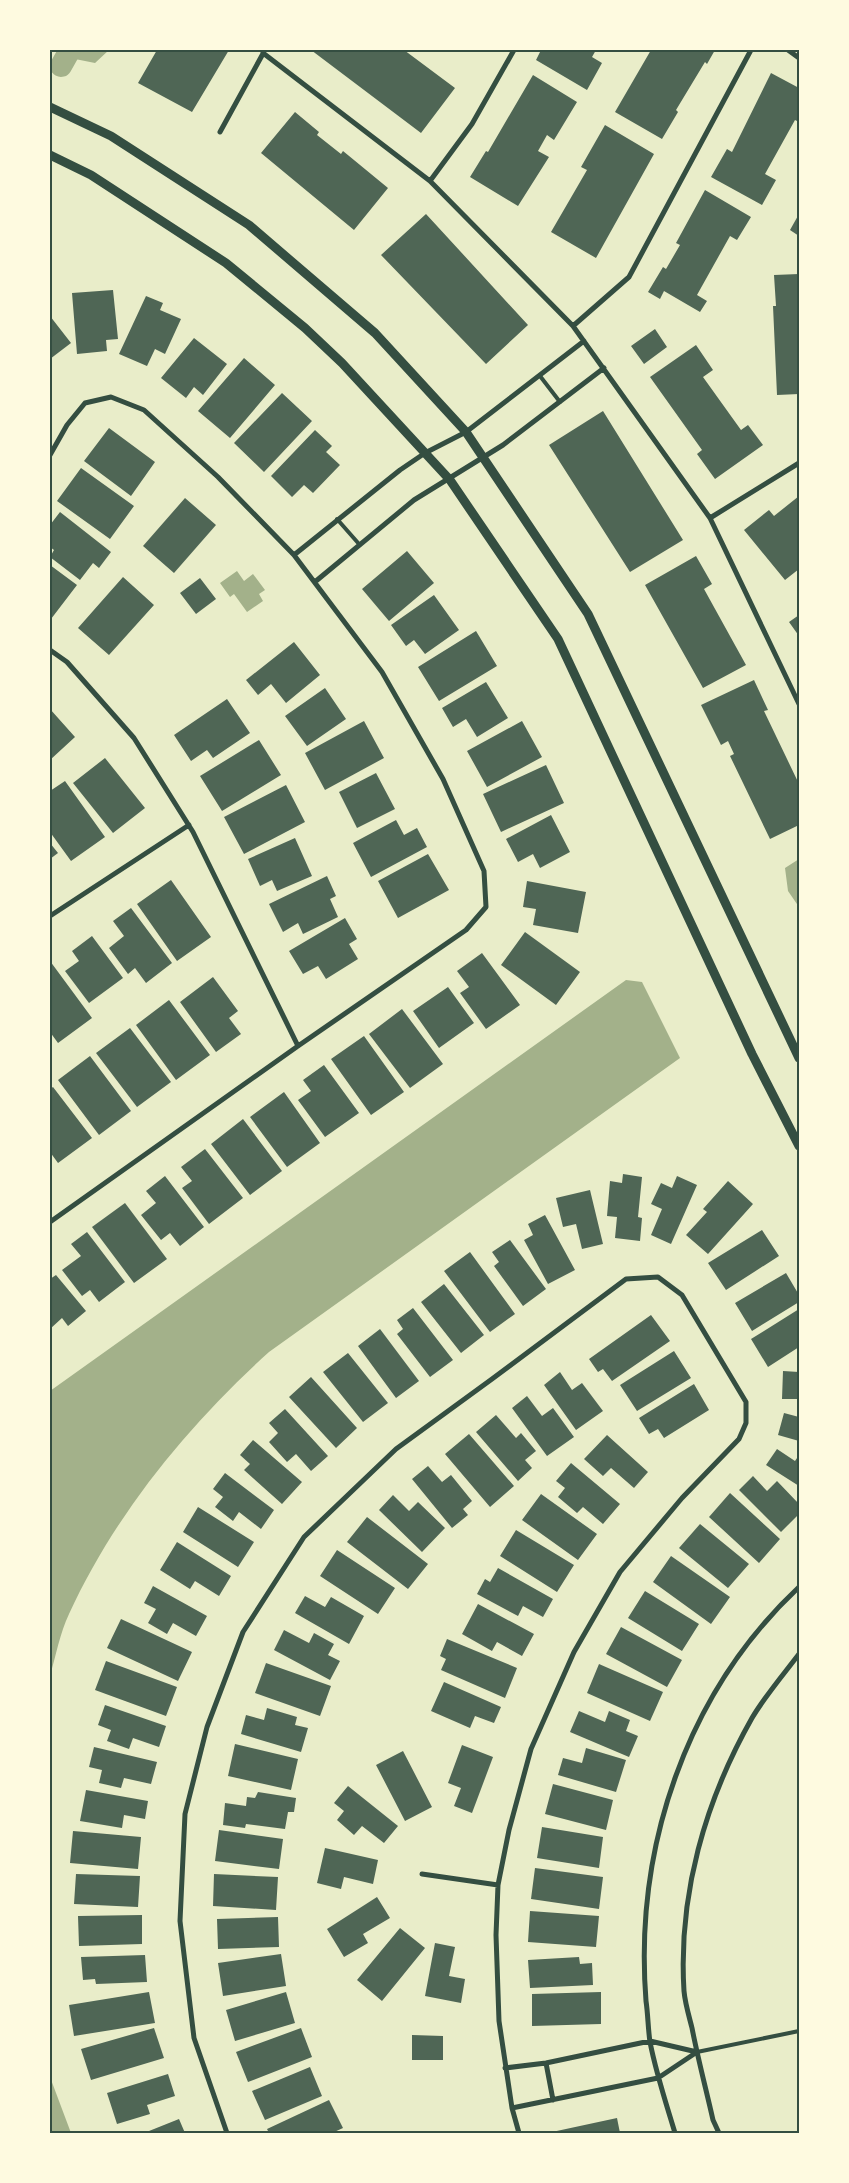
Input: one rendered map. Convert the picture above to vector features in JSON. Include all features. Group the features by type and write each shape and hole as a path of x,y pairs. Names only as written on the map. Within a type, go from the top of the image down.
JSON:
{"street":[{"path":"430,181 472,124 514,50"},
{"path":"573,326 629,277 751,50"},
{"path":"788,50 799,58"},
{"path":"220,132 264,52 430,181 573,326 710,518 799,704"},
{"path":"50,107 111,136 249,225 375,333 466,432 588,614 799,1058"},
{"path":"50,155 91,175 226,263 311,334 342,363 450,480 558,639 752,1054 799,1146"},
{"path":"294,555 337,519 425,453 466,432 584,341"},
{"path":"316,581 414,500 450,480 483,458 604,368"},
{"path":"50,455 67,424 85,403 111,397 144,410 218,477 294,555 316,581 382,672 443,779 484,871 486,907 466,930 298,1046 50,1222"},
{"path":"710,518 799,463"},
{"path":"50,650 67,662 134,738 189,825 298,1046"},
{"path":"50,916 189,825"},
{"path":"227,2133 194,2038 180,1921 184,1814 207,1727 243,1632 304,1536 396,1449 492,1380 626,1279 658,1277 682,1295 746,1402 746,1423 739,1439 682,1498 620,1572 574,1652 531,1748 509,1830 498,1885 496,1958 499,2021 512,2108 519,2133"},
{"path":"675,2133 658,2078 650,2041 643,1960 645,1911 655,1855 676,1773 686,1748 715,1690 747,1644 799,1587"},
{"path":"719,2133 713,2120 684,1992 684,1939 694,1870 705,1822 719,1784 753,1716 799,1654"},
{"path":"422,1874 498,1885"},
{"path":"506,2068 546,2063 650,2041 697,2052"},
{"path":"512,2108 658,2078 697,2052"},
{"path":"546,2063 553,2100"}],"lane":[{"path":"540,376 560,402"},
{"path":"337,519 359,544"},
{"path":"697,2052 799,2031"}],"shaded area":[{"path":"65,50 109,50 95,63 75,59"},
{"path":"237,571 244,581 253,574 265,590 259,594 263,601 247,612 234,594 230,597 220,583"},
{"path":"799,859 799,907 788,891 785,868"},
{"path":"626,980 642,982 680,1058 269,1352 239,1380 182,1441 131,1506 108,1541 87,1577 66,1621 50,1676 50,1391"},
{"path":"50,2077 71,2133 50,2133"}],"building":[{"path":"157,50 229,50 192,112 138,83"},
{"path":"311,50 404,50 455,88 421,133"},
{"path":"541,50 596,50 592,57 602,63 587,90 536,60"},
{"path":"651,50 715,50 707,64 705,62 676,110 678,112 662,139 615,112"},
{"path":"771,73 799,88 799,122 795,120 765,174 776,180 762,205 711,177 727,149 732,152"},
{"path":"533,75 577,102 554,140 547,135 538,151 549,157 518,206 470,177 486,151 488,152"},
{"path":"295,112 319,132 317,135 341,154 343,151 388,188 354,230 261,153"},
{"path":"605,125 654,154 596,258 551,232 587,170 581,167"},
{"path":"705,190 751,217 737,240 730,236 697,295 707,301 700,312 664,291 660,299 648,292 663,267 666,269 680,245 676,243"},
{"path":"426,214 528,325 486,364 381,255"},
{"path":"799,214 799,236 790,230"},
{"path":"799,274 799,394 777,395 773,306 776,306 774,275"},
{"path":"113,290 118,339 106,340 107,351 77,354 72,293"},
{"path":"146,296 163,303 160,310 181,319 165,354 155,349 147,366 119,354"},
{"path":"50,316 71,343 50,359"},
{"path":"655,329 667,347 644,364 631,346"},
{"path":"194,338 227,364 203,395 194,387 186,398 161,378"},
{"path":"696,345 713,370 703,377 741,430 748,425 763,445 715,479 697,454 702,450 650,377"},
{"path":"244,358 275,385 230,438 198,411"},
{"path":"282,393 312,421 264,472 234,443"},
{"path":"603,411 683,540 630,572 549,445"},
{"path":"109,428 155,462 131,496 84,461"},
{"path":"315,430 332,446 326,452 340,465 313,493 304,485 292,497 271,476"},
{"path":"81,468 134,506 110,539 57,501"},
{"path":"799,496 799,569 785,580 744,530 769,510 774,516"},
{"path":"185,498 216,525 174,573 143,546"},
{"path":"60,512 111,552 99,568 93,563 80,580 50,557 54,550 50,547 50,525"},
{"path":"407,551 434,583 389,621 362,589"},
{"path":"696,556 712,584 704,589 746,665 703,688 645,585"},
{"path":"50,565 77,585 51,619 50,618"},
{"path":"123,577 154,605 109,655 78,628"},
{"path":"200,578 216,599 196,614 180,593"},
{"path":"434,595 459,630 425,654 414,640 406,646 391,625"},
{"path":"799,615 799,636 789,622"},
{"path":"476,631 497,666 439,701 418,667"},
{"path":"294,642 320,675 286,703 271,684 258,695 246,680"},
{"path":"754,680 768,710 764,711 799,784 799,825 770,839 730,756 734,754 728,741 721,745 701,705"},
{"path":"486,682 508,718 477,737 466,719 453,727 442,708"},
{"path":"325,688 346,719 307,746 285,716"},
{"path":"227,699 250,733 213,758 207,750 191,761 174,735"},
{"path":"50,709 75,737 50,760"},
{"path":"364,721 384,758 325,790 305,753"},
{"path":"522,721 542,757 487,787 467,751"},
{"path":"259,740 281,775 222,811 200,776"},
{"path":"105,758 145,808 113,833 73,783"},
{"path":"546,765 564,803 501,832 483,794"},
{"path":"376,773 395,809 357,828 339,792"},
{"path":"65,781 105,837 71,861 50,832 50,791"},
{"path":"286,785 305,822 244,854 224,817"},
{"path":"551,815 570,852 540,868 533,854 518,862 506,839"},
{"path":"396,820 404,835 417,828 427,847 371,877 353,843"},
{"path":"295,838 312,876 277,891 272,880 260,886 248,859"},
{"path":"50,843 58,853 50,859"},
{"path":"428,854 449,890 398,918 378,881"},
{"path":"327,876 336,896 330,899 338,917 303,934 298,923 283,932 269,904"},
{"path":"171,880 211,937 177,961 137,904"},
{"path":"527,881 586,892 578,933 533,925 536,909 523,907"},
{"path":"131,908 172,963 146,983 135,968 128,974 109,948 124,936 113,921"},
{"path":"345,918 357,939 349,944 358,959 326,979 318,966 303,974 289,951"},
{"path":"525,932 580,972 556,1005 501,965"},
{"path":"92,936 123,978 89,1003 65,971 79,961 72,951"},
{"path":"482,953 520,1005 486,1029 460,993 469,987 457,971"},
{"path":"50,961 92,1018 58,1043 50,1032"},
{"path":"213,977 238,1011 229,1018 241,1034 216,1052 180,1002"},
{"path":"448,987 474,1023 439,1048 413,1011"},
{"path":"169,1000 210,1055 176,1080 136,1025"},
{"path":"402,1009 443,1064 410,1088 369,1034"},
{"path":"130,1028 171,1082 137,1107 96,1053"},
{"path":"364,1036 404,1092 371,1115 331,1059"},
{"path":"90,1056 131,1111 99,1135 58,1080"},
{"path":"324,1065 359,1113 325,1137 298,1100 311,1091 303,1080"},
{"path":"53,1087 92,1138 58,1163 50,1152 50,1089"},
{"path":"284,1092 320,1143 287,1167 250,1117"},
{"path":"243,1119 282,1171 250,1195 211,1144"},
{"path":"205,1149 243,1198 209,1224 182,1188 192,1181 181,1167"},
{"path":"623,1174 642,1177 638,1217 642,1218 640,1241 615,1238 617,1217 607,1216 610,1181 622,1183"},
{"path":"165,1176 204,1227 180,1246 170,1233 161,1240 141,1215 156,1203 146,1191"},
{"path":"677,1176 697,1185 671,1244 651,1235 662,1209 651,1204 661,1183 672,1188"},
{"path":"728,1181 753,1204 708,1254 686,1235 707,1212 703,1209"},
{"path":"590,1190 603,1244 582,1249 576,1224 563,1227 556,1198"},
{"path":"125,1203 167,1259 134,1283 92,1227"},
{"path":"545,1215 575,1270 548,1284 524,1240 533,1235 528,1224"},
{"path":"762,1230 779,1256 726,1290 708,1263"},
{"path":"87,1232 125,1282 99,1302 90,1290 82,1296 62,1270 81,1256 71,1244"},
{"path":"510,1240 546,1289 523,1306 494,1266 499,1262 492,1252"},
{"path":"470,1252 515,1314 490,1332 444,1271"},
{"path":"786,1273 799,1295 799,1302 752,1331 735,1303"},
{"path":"56,1275 86,1311 68,1326 62,1318 50,1329 50,1279"},
{"path":"444,1284 484,1335 461,1353 421,1302"},
{"path":"413,1308 453,1360 430,1377 397,1334 403,1329 397,1320"},
{"path":"799,1309 799,1347 768,1367 751,1339"},
{"path":"651,1315 670,1341 612,1381 603,1369 598,1372 589,1359"},
{"path":"380,1329 419,1381 396,1398 358,1346"},
{"path":"674,1351 691,1378 637,1411 620,1385"},
{"path":"348,1353 388,1403 363,1422 323,1372"},
{"path":"783,1371 799,1372 799,1399 782,1399"},
{"path":"560,1372 572,1390 582,1383 603,1411 576,1430 544,1385"},
{"path":"311,1377 357,1428 336,1448 289,1397"},
{"path":"694,1384 709,1410 664,1438 658,1429 649,1434 639,1418"},
{"path":"527,1396 542,1416 553,1408 574,1437 547,1456 512,1408"},
{"path":"285,1409 328,1456 311,1471 296,1454 287,1462 269,1442 278,1433 269,1423"},
{"path":"784,1413 799,1417 799,1441 778,1435"},
{"path":"496,1415 516,1438 521,1433 536,1451 525,1460 532,1468 518,1481 476,1432"},
{"path":"469,1434 514,1486 490,1507 445,1454"},
{"path":"607,1435 648,1472 634,1488 611,1468 603,1476 584,1459"},
{"path":"253,1440 302,1482 282,1504 244,1470 250,1464 240,1455"},
{"path":"777,1449 795,1461 799,1455 799,1486 766,1465"},
{"path":"571,1463 620,1504 603,1524 583,1507 577,1513 558,1497 565,1488 556,1481"},
{"path":"428,1466 442,1482 451,1475 472,1501 463,1509 468,1515 452,1528 412,1479"},
{"path":"225,1473 274,1510 261,1529 239,1512 233,1521 215,1507 223,1497 213,1489"},
{"path":"753,1476 767,1491 777,1481 799,1504 799,1514 781,1532 739,1490"},
{"path":"730,1493 780,1539 759,1563 709,1517"},
{"path":"541,1494 597,1534 578,1560 522,1520"},
{"path":"393,1495 409,1511 418,1502 445,1528 422,1552 379,1510"},
{"path":"198,1507 254,1542 238,1567 183,1532"},
{"path":"367,1517 428,1564 408,1589 347,1542"},
{"path":"700,1524 749,1564 728,1588 679,1548"},
{"path":"516,1530 574,1565 557,1592 500,1556"},
{"path":"177,1542 231,1576 219,1596 195,1581 190,1589 160,1570"},
{"path":"337,1550 395,1588 378,1614 320,1576"},
{"path":"671,1556 730,1597 711,1624 653,1582"},
{"path":"498,1568 553,1599 543,1617 523,1606 518,1616 477,1594 485,1579 490,1582"},
{"path":"153,1586 207,1616 196,1636 173,1623 167,1634 148,1623 156,1609 144,1603"},
{"path":"645,1591 699,1624 682,1651 628,1618"},
{"path":"305,1596 325,1607 331,1597 364,1616 349,1644 295,1613"},
{"path":"478,1604 534,1634 522,1656 497,1642 492,1651 462,1634"},
{"path":"121,1619 192,1652 178,1681 107,1648"},
{"path":"621,1627 682,1660 667,1687 606,1654"},
{"path":"284,1630 309,1643 314,1633 334,1644 328,1655 340,1661 330,1680 274,1650"},
{"path":"447,1639 517,1668 505,1698 441,1670 446,1659 440,1656"},
{"path":"106,1661 177,1687 166,1716 95,1690"},
{"path":"266,1663 331,1686 320,1716 255,1693"},
{"path":"599,1664 663,1692 650,1721 587,1693"},
{"path":"444,1682 501,1707 494,1723 475,1716 470,1728 431,1711"},
{"path":"105,1705 166,1726 159,1747 133,1738 129,1749 107,1741 111,1730 98,1725"},
{"path":"267,1708 297,1717 295,1725 308,1728 301,1752 241,1734 246,1715 264,1720"},
{"path":"579,1711 605,1722 609,1711 630,1720 626,1731 638,1736 629,1757 570,1732"},
{"path":"235,1744 298,1759 291,1790 228,1776"},
{"path":"462,1745 493,1757 472,1813 454,1806 461,1788 448,1783"},
{"path":"94,1747 157,1762 151,1784 124,1778 121,1788 99,1783 102,1770 89,1767"},
{"path":"586,1748 626,1760 616,1792 558,1775 563,1758 582,1763"},
{"path":"403,1751 432,1807 405,1821 376,1765"},
{"path":"553,1784 613,1800 606,1830 545,1814"},
{"path":"348,1786 398,1826 384,1843 362,1826 354,1835 337,1820 344,1811 334,1803"},
{"path":"86,1790 148,1801 145,1819 124,1815 122,1828 80,1821"},
{"path":"258,1792 296,1798 294,1812 288,1812 285,1829 246,1824 245,1828 223,1825 225,1803 246,1806 247,1797 255,1798"},
{"path":"542,1827 603,1837 599,1868 537,1858"},
{"path":"219,1830 283,1839 279,1869 215,1861"},
{"path":"73,1831 141,1837 138,1869 70,1863"},
{"path":"325,1848 378,1860 373,1884 344,1877 341,1889 317,1883"},
{"path":"535,1868 603,1877 599,1909 531,1899"},
{"path":"76,1874 140,1876 138,1907 74,1904"},
{"path":"214,1874 278,1877 276,1910 213,1906"},
{"path":"377,1897 390,1918 363,1934 368,1943 344,1957 327,1929"},
{"path":"530,1911 599,1916 596,1947 528,1942"},
{"path":"142,1915 142,1944 79,1946 78,1916"},
{"path":"278,1917 279,1947 218,1949 217,1919"},
{"path":"400,1928 425,1948 382,2001 357,1980"},
{"path":"435,1943 455,1947 449,1976 465,1979 461,2003 425,1996"},
{"path":"281,1954 286,1986 223,1996 218,1963"},
{"path":"145,1955 147,1982 96,1984 95,1979 83,1980 81,1957"},
{"path":"579,1957 580,1964 592,1963 593,1985 530,1988 528,1960"},
{"path":"149,1992 155,2023 74,2036 69,2005"},
{"path":"286,1992 295,2023 235,2041 226,2010"},
{"path":"601,1992 601,2024 532,2026 532,1994"},
{"path":"154,2028 164,2058 91,2080 81,2049"},
{"path":"301,2028 312,2057 248,2082 236,2052"},
{"path":"412,2035 443,2036 443,2060 412,2060"},
{"path":"310,2067 322,2096 265,2120 252,2091"},
{"path":"168,2074 175,2096 147,2105 150,2114 117,2124 107,2093"},
{"path":"329,2100 343,2128 332,2133 269,2133 267,2129"},
{"path":"617,2118 620,2133 552,2133 552,2132"},
{"path":"179,2119 185,2133 144,2133"}],"waterway":[{"path":"61,66 70,50"}]}
